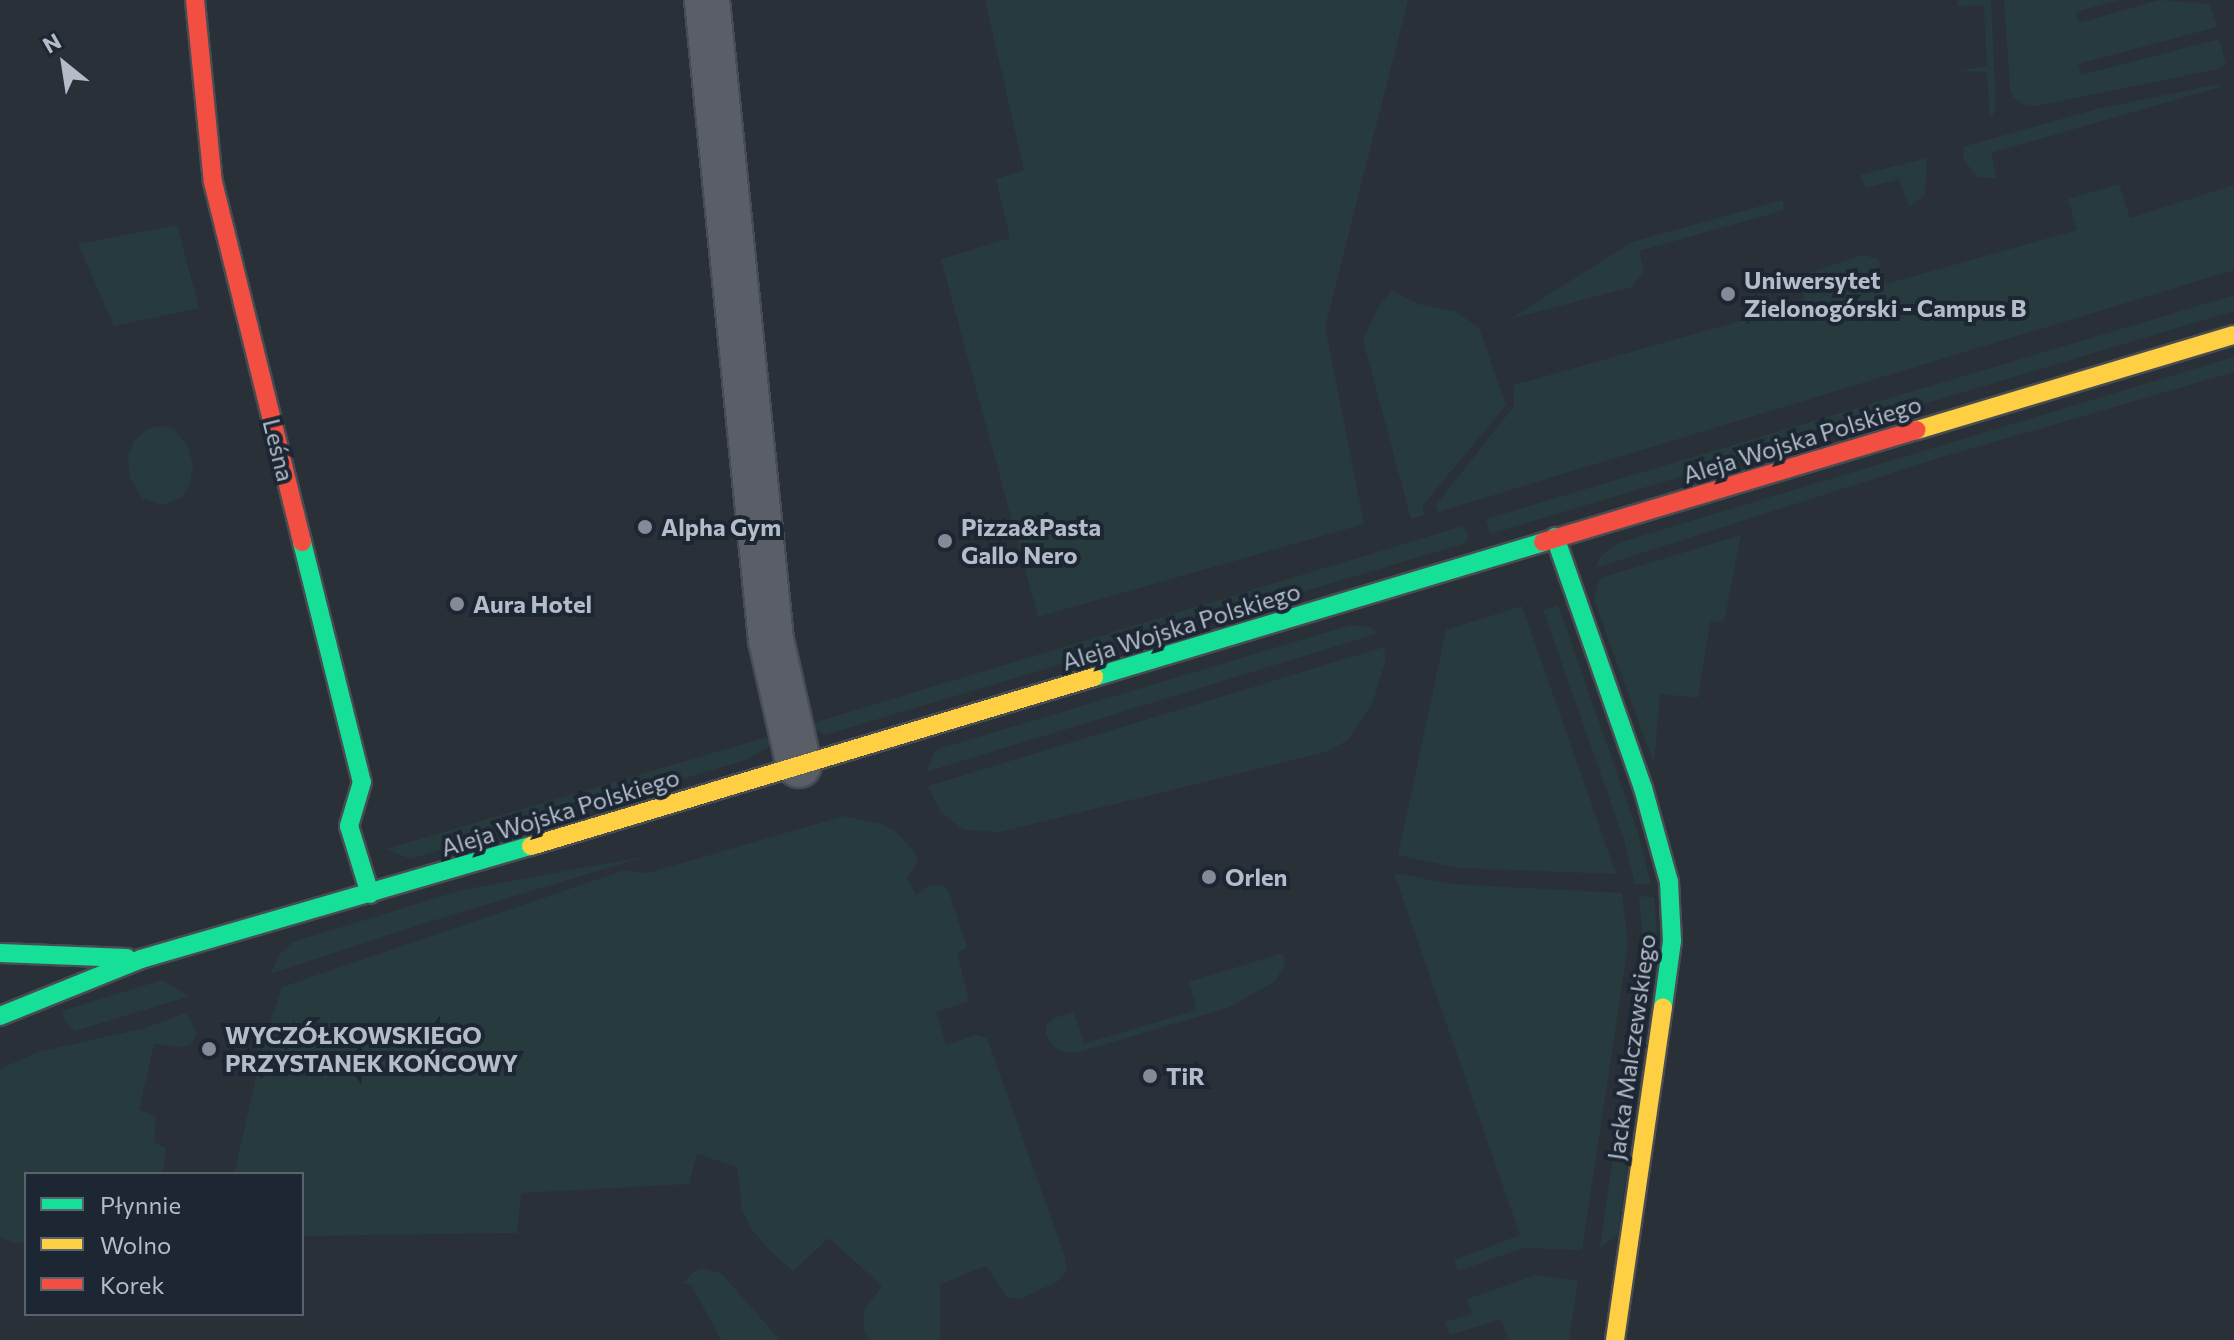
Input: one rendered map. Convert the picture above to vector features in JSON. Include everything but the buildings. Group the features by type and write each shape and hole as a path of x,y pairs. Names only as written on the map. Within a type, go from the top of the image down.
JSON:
{"main road":[{"name":"Leśna","path":"195,0 213,182 362,782 349,826 370,894"},
{"name":"Aleja Wojska Polskiego","path":"0,1016 141,959 370,894 2234,335"},
{"name":"Jacka Malczewskiego","path":"1555,537 1643,788 1669,882 1672,941 1615,1340"},
{"name":"Aleja Wojska Polskiego","path":"0,953 141,959"}],"street":[{"path":"707,0 771,640 799,765"}],"green space":[{"path":"985,0 1408,0 1325,327 1364,524 1038,617 941,259 1010,238 996,179 1024,170"},
{"path":"1958,0 1991,0 1996,109 1990,119 1987,72 1959,71 1987,66 1984,5 1957,6"},
{"path":"2004,0 2119,0 2076,12 2079,23 2159,0 2210,4 2217,27 2078,64 2081,75 2219,39 2226,64 2219,69 2036,106 2023,104 2013,97 2010,88"},
{"path":"2219,84 2220,87 1991,153 1997,179 1977,177 1963,159 1964,147 1973,144 2097,109"},
{"path":"1927,158 1925,195 1909,207 1899,179 1866,188 1860,175"},
{"path":"2119,184 2130,218 2234,185 2234,270 1438,512 1436,505 1514,406 1514,385 1804,303 1803,275 1863,255 1878,259 1886,284 2077,230 2068,199"},
{"path":"1783,200 1784,210 1639,251 1644,271 1632,287 1510,319 1632,242"},
{"path":"177,225 199,308 114,326 78,244"},
{"path":"1391,290 1418,304 1455,311 1479,328 1506,405 1423,505 1424,515 1411,519 1363,340 1377,310"},
{"path":"2234,295 2234,311 1490,534 1486,519"},
{"path":"2234,357 2234,372 1939,458 1595,568 1601,556 1618,543"},
{"path":"162,426 174,429 188,447 193,466 190,484 181,498 162,505 142,498 130,478 128,457 134,441 147,429"},
{"path":"1463,526 1468,534 1466,543 825,735 806,725"},
{"path":"1741,535 1724,621 1710,622 1698,698 1660,694 1654,764 1594,600 1600,578"},
{"path":"1558,605 1638,833 1651,885 1635,884 1624,840 1543,610"},
{"path":"1522,606 1616,874 1457,868 1398,855 1446,630"},
{"path":"1351,625 1369,627 1379,633 926,772 935,750"},
{"path":"1384,647 1386,658 1373,702 1348,740 1326,752 1001,832 959,827 941,812 928,786"},
{"path":"774,735 772,745 746,760 410,859 386,849"},
{"path":"844,816 882,824 895,831 916,854 918,863 907,878 916,896 931,884 943,886 949,892 967,947 957,953 969,1001 936,1012 946,1045 976,1035 987,1038 1065,1257 1067,1271 1057,1282 1020,1299 1007,1297 986,1266 940,1284 940,1340 869,1340 864,1331 864,1310 882,1286 829,1238 793,1271 752,1230 742,1209 737,1167 697,1154 689,1184 521,1193 517,1233 304,1236 304,1172 234,1172 264,1042 282,987 625,870 647,873"},
{"path":"647,856 270,974 279,955 293,942 462,890"},
{"path":"1394,873 1452,884 1622,893 1628,945 1582,1250 1523,1248 1458,1271 1454,1260 1520,1235"},
{"path":"1639,896 1654,897 1658,946 1618,1234 1600,1248 1643,944"},
{"path":"1283,953 1285,964 1275,981 1230,1007 1076,1053 1063,1052 1053,1046 1046,1034 1046,1025 1054,1018 1074,1012 1084,1044 1197,1010 1189,982"},
{"path":"162,980 190,996 75,1031 64,1019 62,1011"},
{"path":"186,1013 197,1033 191,1044 183,1047 154,1044 139,1110 156,1116 154,1142 166,1148 163,1172 24,1172 24,1242 14,1243 0,1237 0,1069 38,1052 145,1028"},
{"path":"703,1268 722,1274 780,1340 721,1340 691,1284 683,1284 694,1271"},
{"path":"1536,1275 1578,1281 1569,1340 1508,1340 1501,1319 1450,1335 1445,1322 1472,1314 1467,1299"}],"traffic: fast":[{"path":"1555,537 1643,788 1669,882 1672,941 1663,1007"},
{"path":"302,542 362,782 349,826 370,894"},
{"path":"1094,677 1543,542"},
{"path":"0,1016 141,959 531,846"},
{"path":"0,953 127,958"}],"traffic: slow":[{"path":"1917,430 2234,335"},
{"path":"531,846 1094,677"},
{"path":"1615,1340 1663,1007"}],"traffic: jam":[{"path":"195,0 213,182 302,542"},
{"path":"1543,542 1917,430"}],"place":[{"name":"Uniwersytet Zielonogórski - Campus B","path":"1728,294"},
{"name":"Alpha Gym","path":"645,527"},
{"name":"Pizza&Pasta Gallo Nero","path":"945,541"},
{"name":"Aura Hotel","path":"457,604"},
{"name":"Orlen","path":"1209,877"},
{"name":"WYCZÓŁKOWSKIEGO PRZYSTANEK KOŃCOWY","path":"209,1049"},
{"name":"TiR","path":"1150,1076"}]}
